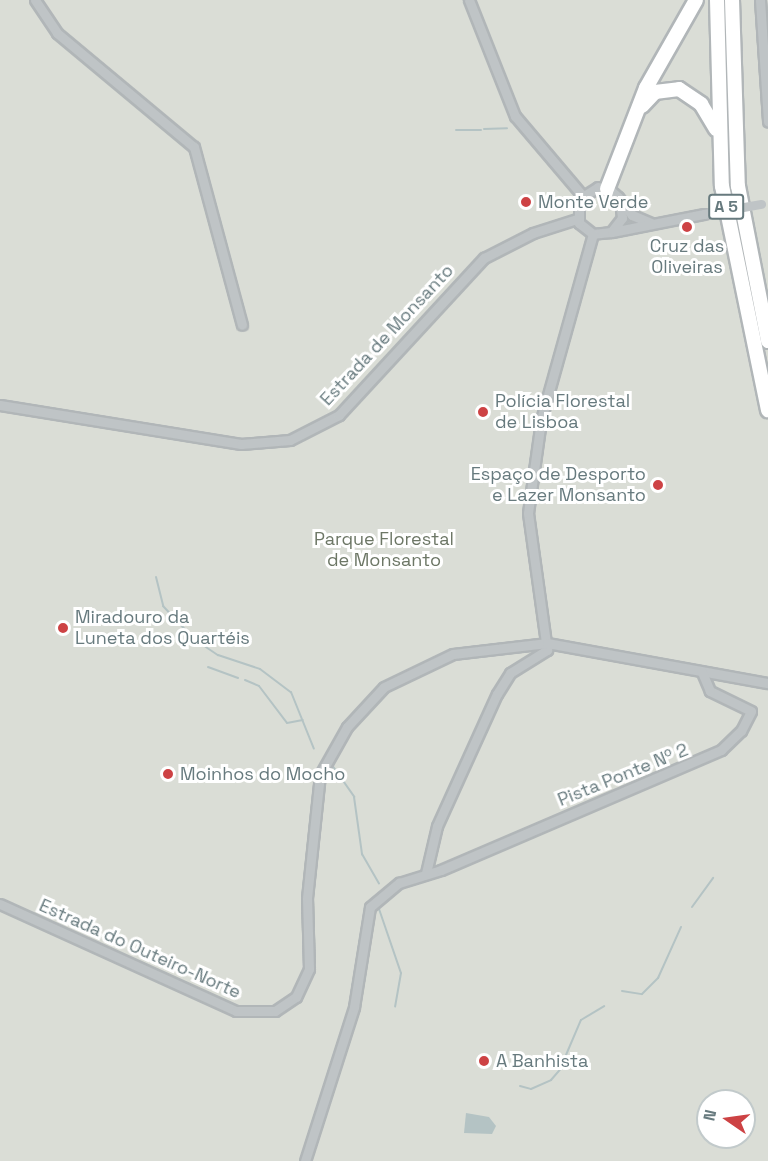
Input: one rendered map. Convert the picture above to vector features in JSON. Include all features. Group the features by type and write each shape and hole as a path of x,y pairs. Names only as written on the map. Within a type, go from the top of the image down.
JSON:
{"highway":[{"path":"607,189 637,113 696,0"},
{"name":"A 5","path":"717,0 717,131 737,269 768,410"},
{"name":"A 5","path":"732,0 737,175 768,341"},
{"path":"637,113 655,93 679,89 701,104 717,131"}],"street":[{"path":"35,0 57,33 194,147 242,325"},
{"path":"469,0 515,116 582,195"},
{"path":"760,0 768,122"},
{"path":"582,195 607,189 632,215 651,223"},
{"path":"582,195 577,219 593,234 606,234 651,223 764,204"},
{"path":"606,234 622,218 620,201"},
{"name":"Estrada de Monsanto","path":"0,405 241,444 290,440 339,415 484,258 533,233 577,219"},
{"path":"305,1161 354,1007 370,907 383,892 426,873 437,826 489,710 510,673 544,653 547,643 528,513 541,420 593,234"},
{"name":"Estrada do Outeiro-Norte","path":"0,904 236,1011 258,1015 280,1009 296,997 309,969 314,805 323,766 347,727 384,687 425,663 489,646 547,643 768,683"},
{"name":"Pista Ponte Nº 2","path":"426,873 722,750 747,723 750,708 717,697 706,687 702,672"}],"green space":[{"name":"Parque Florestal de Monsanto","path":"0,0 768,0 768,1161 0,1161"}],"shaded area":[{"path":"466,1113 489,1117 496,1126 492,1134 464,1133"}],"waterway":[{"path":"484,129 507,128"},
{"path":"456,130 481,130"},
{"path":"156,577 163,606 194,639 218,655 260,669 291,692 314,749"},
{"path":"208,667 238,678"},
{"path":"245,680 259,686 287,723 303,720"},
{"path":"332,765 354,797 362,854 379,883"},
{"path":"692,907 713,878"},
{"path":"378,906 401,973 395,1006"},
{"path":"622,991 642,994 658,978 681,927"},
{"path":"566,1055 581,1020 604,1006"},
{"path":"520,1086 531,1089 551,1080 564,1065"}],"place":[{"name":"Monte Verde","path":"526,202"},
{"name":"Cruz das Oliveiras","path":"687,227"},
{"name":"Polícia Florestal de Lisboa","path":"483,412"},
{"name":"Espaço de Desporto e Lazer Monsanto","path":"658,485"},
{"name":"Miradouro da Luneta dos Quartéis","path":"63,628"},
{"name":"Moinhos do Mocho","path":"168,774"},
{"name":"A Banhista","path":"484,1061"}]}
